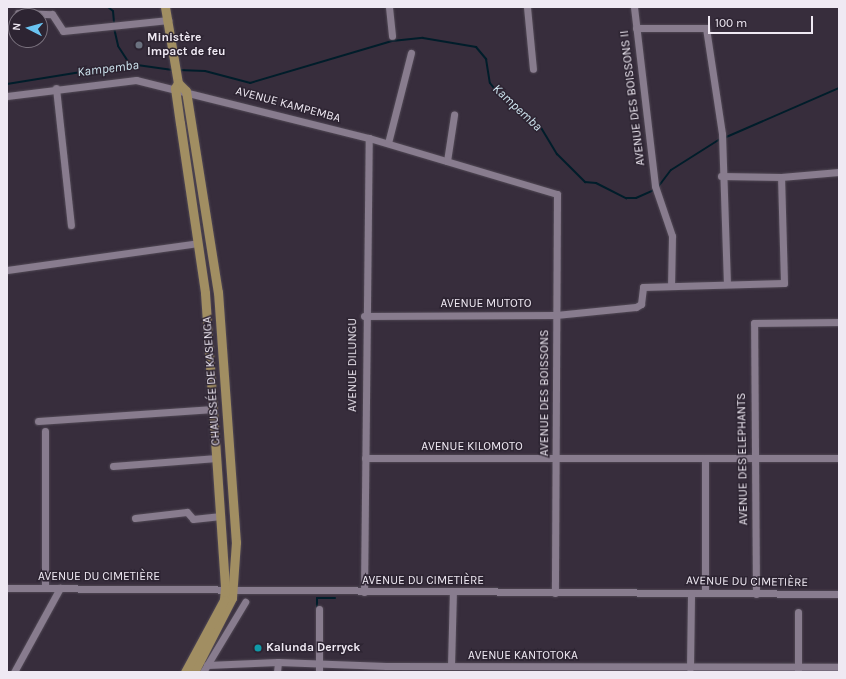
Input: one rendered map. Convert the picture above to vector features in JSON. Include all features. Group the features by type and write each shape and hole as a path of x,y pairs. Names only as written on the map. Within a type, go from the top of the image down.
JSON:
{"main road":[{"name":"CHAUSSÉE DE KASENGA","path":"165,7 176,67 205,293 221,516 230,588 185,672"},
{"path":"177,83 186,91"},
{"name":"CHAUSSÉE DE KASENGA","path":"186,91 218,292 236,542 230,588 194,672"},
{"path":"205,293 218,292"}],"street":[{"path":"390,7 392,36"},
{"path":"526,7 533,69"},
{"name":"AVENUE DES BOISSONS II","path":"634,7 655,186 672,236 671,286"},
{"path":"48,14 52,14 63,31 168,20"},
{"path":"636,28 705,26 722,134 721,176 727,282"},
{"path":"388,143 411,53"},
{"path":"7,96 56,88 131,80 177,83"},
{"path":"56,88 71,225"},
{"name":"AVENUE KAMPEMBA","path":"186,91 388,143 557,194"},
{"path":"447,161 454,116"},
{"name":"AVENUE DILUNGU","path":"364,592 364,316 368,138"},
{"path":"721,176 781,177 839,172"},
{"path":"671,286 727,282 786,281 781,177"},
{"name":"AVENUE DES BOISSONS","path":"555,592 557,194"},
{"path":"7,270 198,243"},
{"name":"AVENUE MUTOTO","path":"364,316 556,315 608,310 640,306 641,287 671,286"},
{"name":"AVENUE DES ELEPHANTS","path":"756,594 754,324 839,322"},
{"path":"38,422 214,409"},
{"path":"44,431 45,588"},
{"path":"754,457 839,458"},
{"name":"AVENUE KILOMOTO","path":"365,458 754,457"},
{"path":"113,466 217,458"},
{"path":"704,593 705,458"},
{"path":"136,518 187,512 193,519 221,516"},
{"name":"AVENUE DU CIMETIÈRE","path":"7,588 230,588 364,592 690,592 839,594"},
{"path":"14,672 60,588"},
{"path":"451,666 453,592"},
{"path":"690,592 690,668"},
{"path":"203,672 206,664 244,602"},
{"path":"319,672 320,609"},
{"path":"798,612 798,670"},
{"path":"278,662 278,672"},
{"name":"AVENUE KANTOTOKA","path":"206,664 278,662 319,663 386,669 451,666 491,669 690,668 729,670 798,670 839,667"}],"waterway":[{"path":"108,7 113,11 114,23"},
{"path":"114,28 118,46 129,63"},
{"name":"Kampemba","path":"178,70 205,71 250,83 392,41 423,38 476,47 486,59 490,83 497,92 540,126 557,154 585,182 596,183 626,198 636,198 654,190"},
{"name":"Kampemba","path":"7,84 130,64 173,70"},
{"name":"Kampemba","path":"724,138 839,88"},
{"name":"Kampemba","path":"658,187 671,170 720,139"},
{"path":"317,608 317,598 335,598"}],"place":[{"name":"Ministère Impact de feu","path":"139,45"},
{"name":"Kalunda Derryck","path":"258,648"}]}
